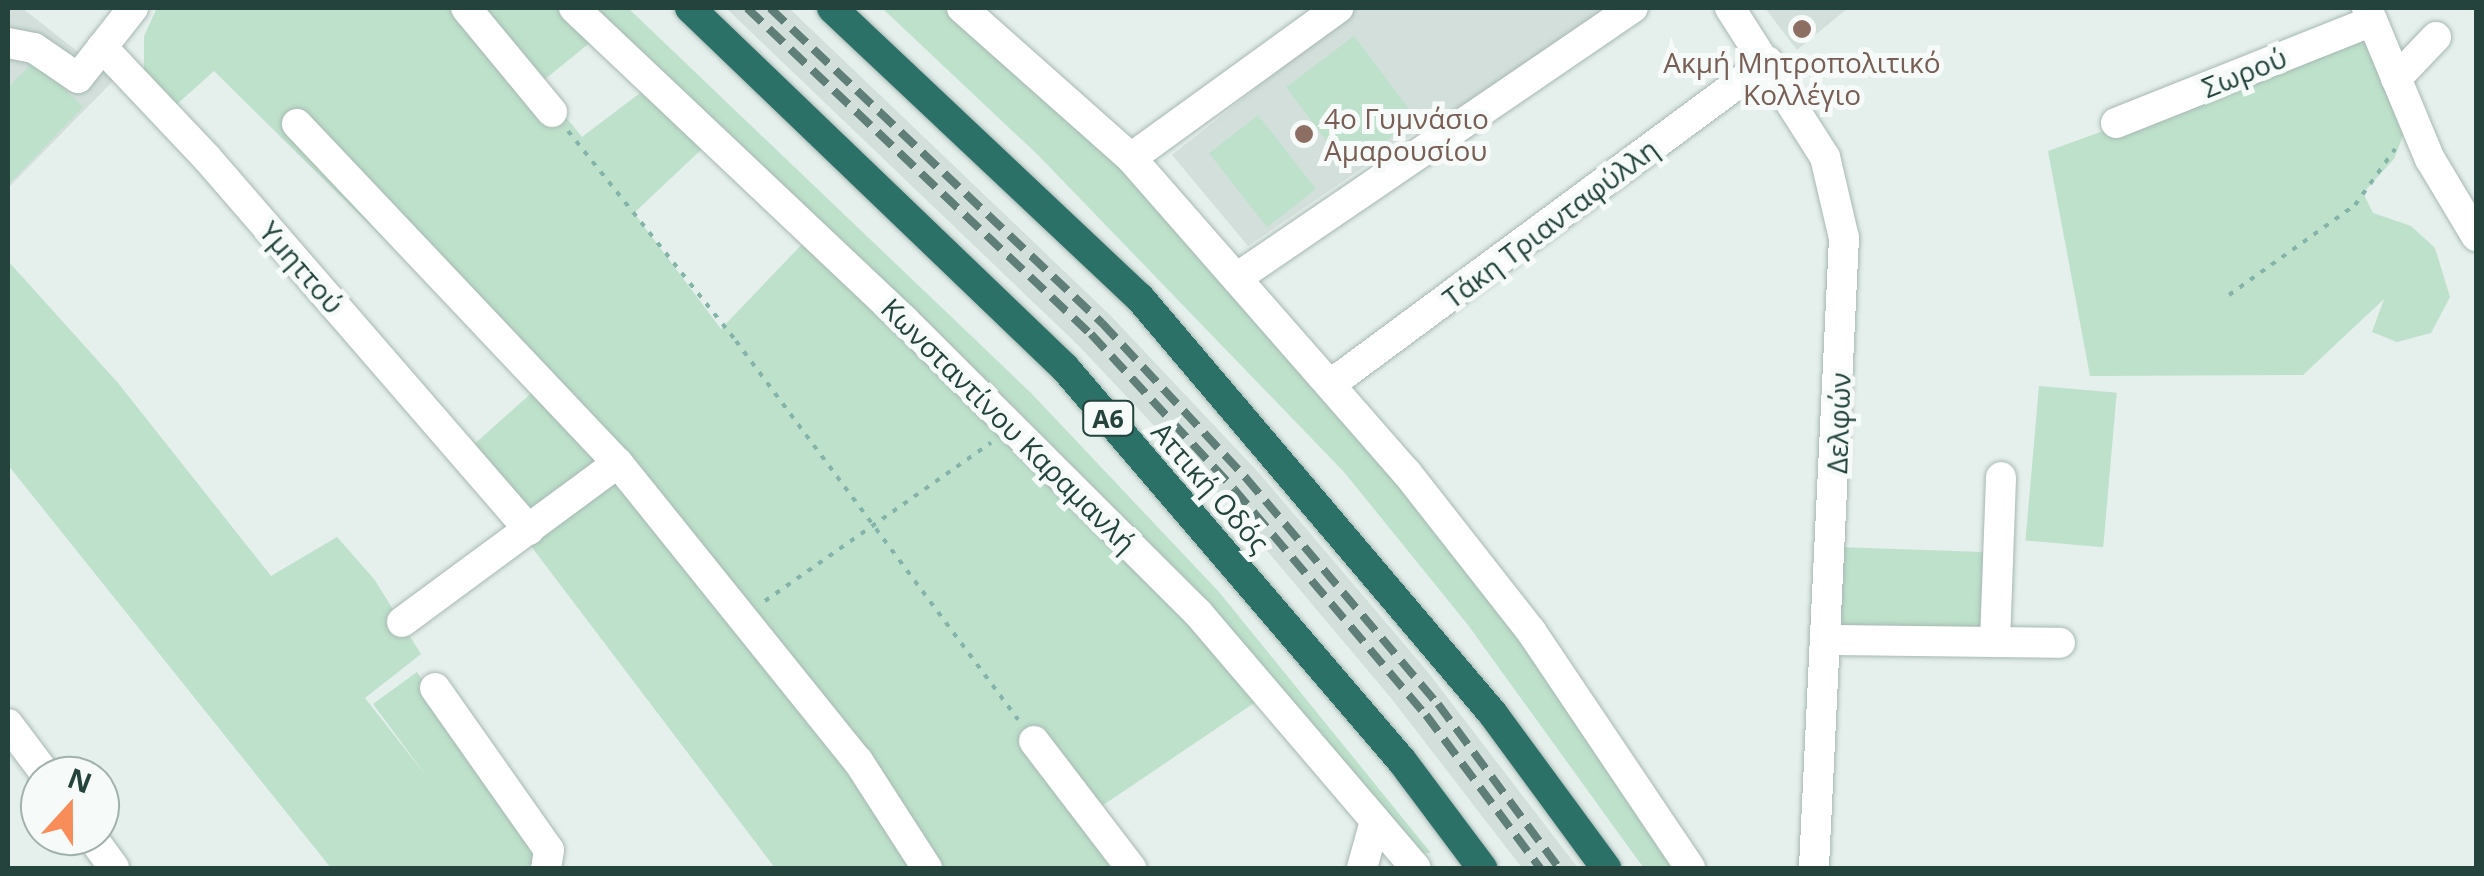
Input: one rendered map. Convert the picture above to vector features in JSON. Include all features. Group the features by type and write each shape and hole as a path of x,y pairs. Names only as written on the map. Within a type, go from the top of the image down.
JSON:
{"highway":[{"name":"Αττική Οδός","path":"690,8 1064,368 1402,761 1482,868"},
{"path":"832,8 1140,298 1493,714 1606,868"}],"street":[{"path":"8,42 34,48 74,78 132,8"},
{"path":"466,8 552,112"},
{"name":"Κωνσταντίνου Καραμανλή","path":"574,8 1014,428 1198,613 1416,868"},
{"path":"962,8 1132,158 1331,384 1531,631 1690,868"},
{"path":"1132,158 1335,8"},
{"path":"1238,277 1633,8"},
{"name":"Δελφών","path":"1730,8 1768,61 1825,157 1844,238 1830,640 1814,868"},
{"name":"Σωρού","path":"2116,123 2370,14 2414,123 2476,236"},
{"path":"2396,79 2436,36"},
{"name":"Υμηττού","path":"102,47 207,158 529,530"},
{"name":"Τάκη Τριανταφύλλη","path":"1331,384 1768,61"},
{"path":"297,124 618,463 858,761 927,868"},
{"path":"402,622 618,463"},
{"path":"1995,642 2000,477"},
{"path":"1830,640 2060,644"},
{"path":"435,688 549,850 546,868"},
{"path":"8,724 32,756"},
{"path":"1034,741 1131,868"},
{"path":"1362,868 1375,821"}],"path":[{"path":"552,112 875,524 1034,741"},
{"path":"2230,295 2370,192 2414,123"},
{"path":"740,618 1014,428"}],"shaded area":[{"path":"8,8 22,8 114,80 8,188"},
{"path":"726,8 789,8 1110,315 1259,473 1427,671 1578,868 1522,868 1391,698 1227,503 1079,346"},
{"name":"4ο Γυμνάσιο Αμαρουσίου","path":"1357,8 1604,8 1459,119 1439,116 1248,246 1172,155"},
{"name":"Ακμή Μητροπολιτικό Κολλέγιο","path":"1765,8 1848,8 1797,50"}],"green space":[{"path":"157,8 556,8 592,41 539,84 582,137 644,90 704,147 634,213 721,329 805,241 1263,697 1090,814 1128,868 775,868 462,455 536,389 214,71 175,106 144,72 144,36"},
{"path":"592,8 628,8 1031,393 1219,592 1431,853 1415,854 1133,527 1016,409"},
{"path":"882,8 953,8 1129,162 1498,603 1677,868 1643,867 1468,625 1344,472 1038,155"},
{"path":"2368,35 2406,128 2394,159 2363,193 2373,213 2411,226 2435,248 2450,297 2431,333 2397,342 2372,332 2384,299 2303,375 2090,376 2048,151"},
{"path":"1354,36 1416,118 1348,169 1286,87"},
{"path":"35,60 83,107 8,185 8,88"},
{"path":"1258,115 1316,189 1267,227 1209,153"},
{"path":"8,261 118,383 271,576 337,537 374,579 421,654 365,698 427,777 373,704 417,672 545,852 526,868 331,868 8,465"},
{"path":"2039,386 2117,393 2103,547 2025,540"},
{"path":"1838,547 1990,552 1987,630 1835,625"}],"railway":[{"path":"747,8 1091,334 1234,489 1426,715 1540,868"},
{"path":"770,8 1102,323 1246,478 1438,704 1559,868"}],"place":[{"name":"Ακμή Μητροπολιτικό Κολλέγιο","path":"1802,29"},
{"name":"4ο Γυμνάσιο Αμαρουσίου","path":"1304,134"}]}
